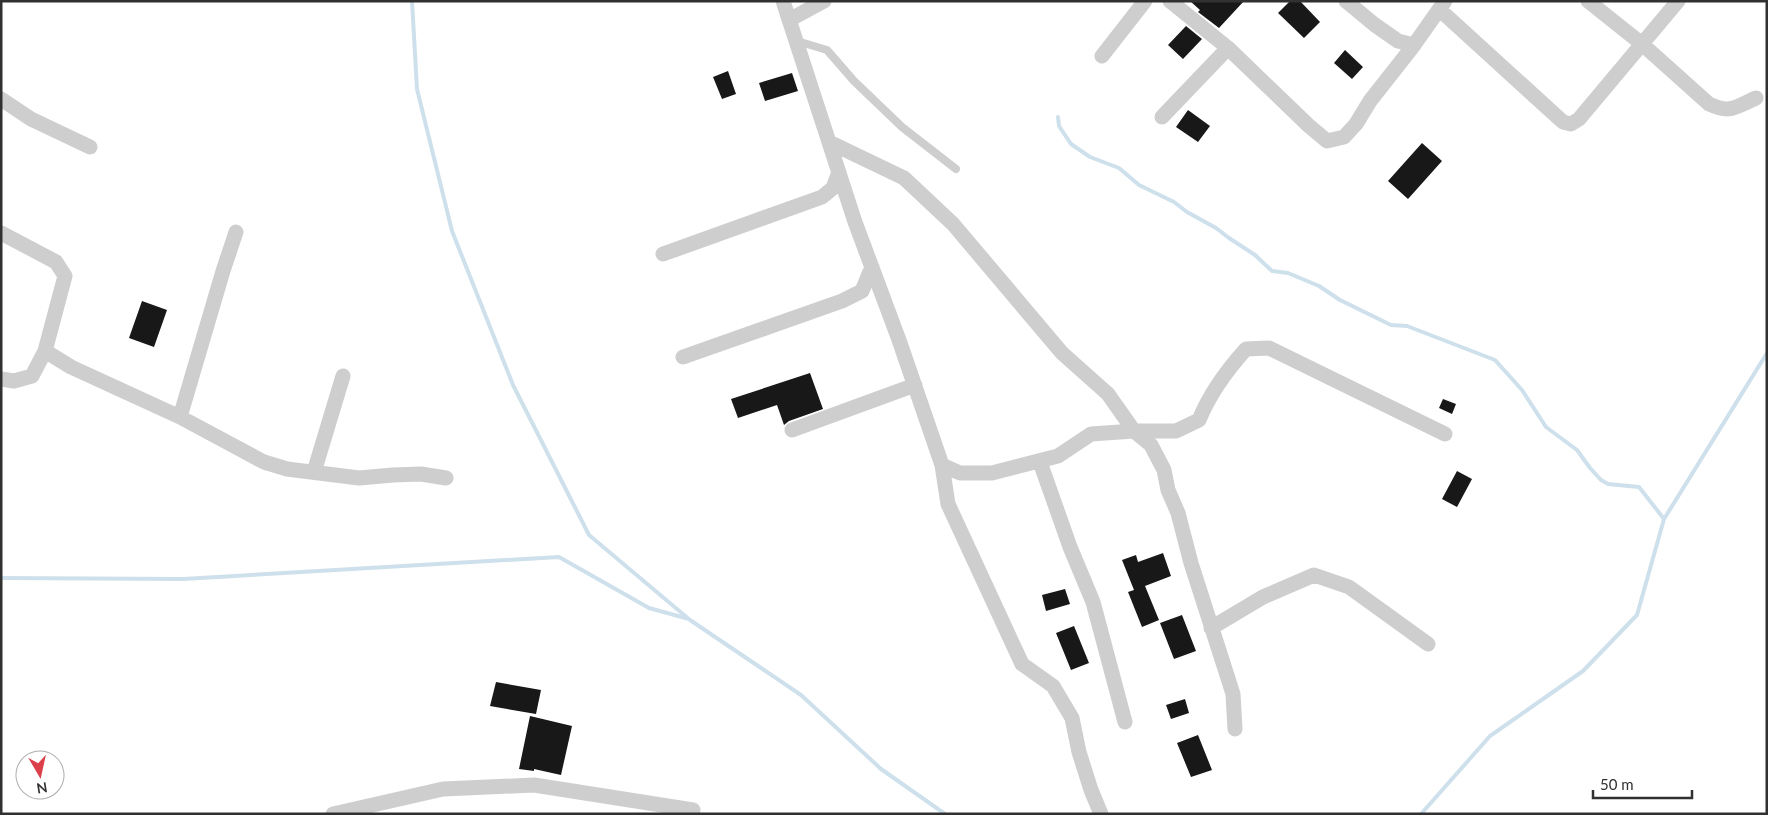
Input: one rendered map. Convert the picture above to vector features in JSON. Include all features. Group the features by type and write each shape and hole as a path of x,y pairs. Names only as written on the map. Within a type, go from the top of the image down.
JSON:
{"street":[{"path":"783,1 839,172 942,464 948,504 1022,664 1053,686 1072,718 1079,752 1101,814"},
{"path":"789,20 824,1"},
{"path":"1102,56 1144,1"},
{"path":"1170,1 1228,48 1327,141 1344,137 1356,124 1370,101 1443,5 1563,122 1571,124 1579,119 1678,1"},
{"path":"1346,1 1398,41 1414,44"},
{"path":"1588,1 1642,44 1708,104 1720,109 1729,110 1756,98"},
{"path":"1162,117 1228,48"},
{"path":"1,99 31,119 90,147"},
{"path":"829,142 904,178 953,224 1062,354 1108,394 1134,431 1151,445 1164,470 1168,490 1178,513 1191,563 1233,694 1235,729"},
{"path":"663,254 822,197 833,188 839,172"},
{"path":"180,417 236,232"},
{"path":"1,233 56,262 65,276 45,351 32,376 14,381 1,379"},
{"path":"683,357 842,302 862,290 872,267"},
{"path":"942,464 960,474 992,473 1058,456 1091,434 1176,431 1199,420 1210,396 1246,348 1269,348 1445,434"},
{"path":"45,351 71,366 180,417 264,462 287,469 359,478 393,474 421,474 446,478"},
{"path":"314,472 343,376"},
{"path":"792,430 915,385"},
{"path":"1040,462 1070,547 1093,602 1125,722"},
{"path":"1212,628 1263,597 1314,575 1349,587 1428,644"},
{"path":"333,814 443,789 534,785 694,810"}],"lane":[{"path":"795,40 827,50 854,81 902,127 956,169"}],"building":[{"path":"1190,1 1244,1 1219,28 1198,12 1200,10"},
{"path":"1290,1 1300,1 1320,22 1304,38 1278,13"},
{"path":"1186,26 1202,39 1183,59 1168,45"},
{"path":"1345,50 1363,67 1352,79 1334,63"},
{"path":"728,71 736,94 722,99 713,77"},
{"path":"792,73 798,91 765,101 759,83"},
{"path":"1188,110 1210,126 1198,142 1176,127"},
{"path":"1422,143 1442,161 1408,199 1388,181"},
{"path":"142,301 167,310 154,347 129,338"},
{"path":"810,373 823,409 789,421 784,425 777,405 738,418 731,399"},
{"path":"1443,399 1456,404 1452,414 1439,408"},
{"path":"1457,471 1472,479 1457,507 1442,499"},
{"path":"1163,553 1171,576 1145,586 1159,620 1142,627 1128,592 1134,590 1122,560 1136,555 1138,562"},
{"path":"1065,589 1070,604 1046,611 1042,595"},
{"path":"1182,615 1196,651 1174,659 1160,623"},
{"path":"1074,626 1089,663 1071,670 1056,633"},
{"path":"496,682 541,690 536,714 490,706"},
{"path":"1185,699 1189,713 1171,719 1166,705"},
{"path":"530,716 572,726 561,775 534,769 534,771 519,769"},
{"path":"1198,735 1212,770 1191,777 1177,743"}],"waterway":[{"path":"412,1 417,89 452,231 513,385 589,535 690,620 801,695 881,769 945,814"},
{"path":"1058,117 1059,126 1071,144 1090,157 1119,168 1139,185 1174,202 1187,212 1216,228 1255,255 1272,271 1288,273 1319,286 1340,300 1391,325 1407,326 1495,360 1522,390 1546,427 1577,450 1601,480 1608,484 1639,487 1664,519"},
{"path":"1421,814 1490,736 1583,671 1637,615 1664,519 1767,353"},
{"path":"1,578 183,579 559,557 649,608 689,619"}]}
